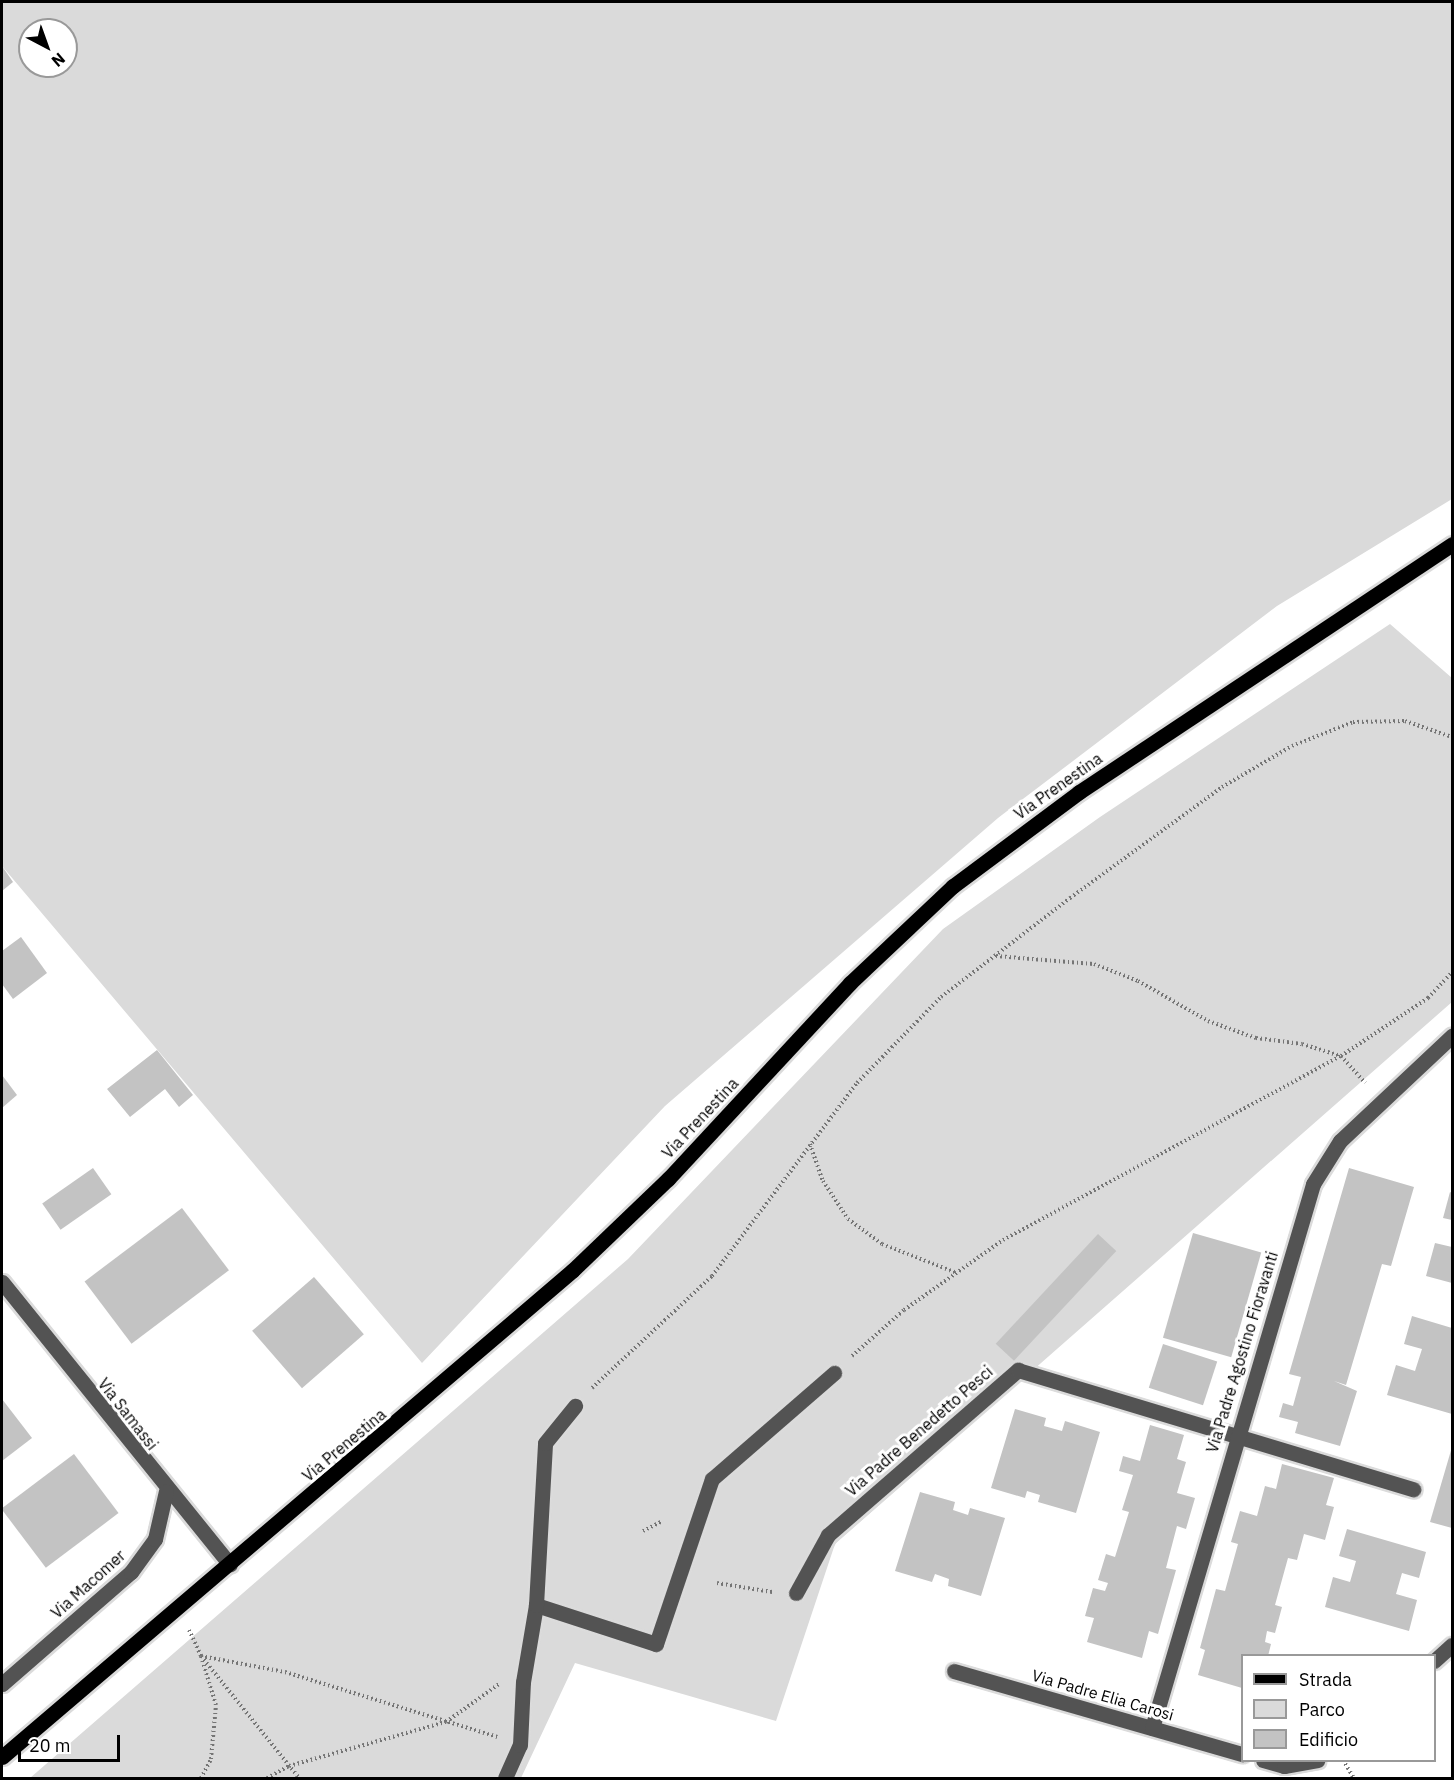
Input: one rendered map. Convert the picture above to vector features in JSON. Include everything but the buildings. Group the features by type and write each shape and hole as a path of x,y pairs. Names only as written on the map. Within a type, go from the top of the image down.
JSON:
{"main road":[{"name":"Via Prenestina","path":"2,1757 230,1565 573,1270 675,1171 850,982 961,879 1079,792 1452,544"}],"street":[{"name":"Via Padre Agostino Fioravanti","path":"1152,1728 1236,1432 1312,1184 1340,1141 1452,1036"},
{"name":"Via Samassi","path":"2,1282 166,1491 230,1565"},
{"name":"Via Padre Benedetto Pesci","path":"796,1593 828,1535 1018,1370 1236,1432 1413,1489"},
{"path":"536,1605 656,1644 712,1479 834,1373"},
{"path":"505,1779 520,1745 526,1664 536,1605 545,1443 574,1406"},
{"name":"Via Macomer","path":"2,1684 131,1572 155,1539 166,1491"},
{"path":"1436,1659 1452,1645"},
{"name":"Via Padre Elia Carosi","path":"954,1671 1241,1754"},
{"path":"1267,1762 1284,1766 1310,1762"}],"path":[{"path":"574,1406 712,1276 809,1143 857,1083 934,1005 995,956 1222,787 1292,746 1353,722 1405,721 1452,737"},
{"path":"995,956 1094,964 1138,981 1208,1021 1256,1038 1302,1044 1341,1056 1382,1101"},
{"path":"834,1373 904,1310 1003,1240 1341,1056 1428,998 1452,972"},
{"path":"809,1143 823,1181 848,1219 882,1244 957,1273"},
{"path":"643,1531 663,1521"},
{"path":"717,1583 796,1593"},
{"path":"180,1607 201,1656 216,1704 211,1759 201,1779"},
{"path":"201,1656 285,1672 520,1745"},
{"path":"201,1656 299,1779"},
{"path":"267,1779 289,1766 446,1722 526,1664"},
{"path":"1344,1762 1354,1779"}],"green space":[{"path":"2,2 1452,2 1452,499 1277,606 998,818 665,1106 422,1363 2,866"},
{"path":"1390,624 1452,678 1452,1002 835,1544 776,1721 575,1663 521,1778 30,1778 628,1259 943,929 1100,817"}]}
